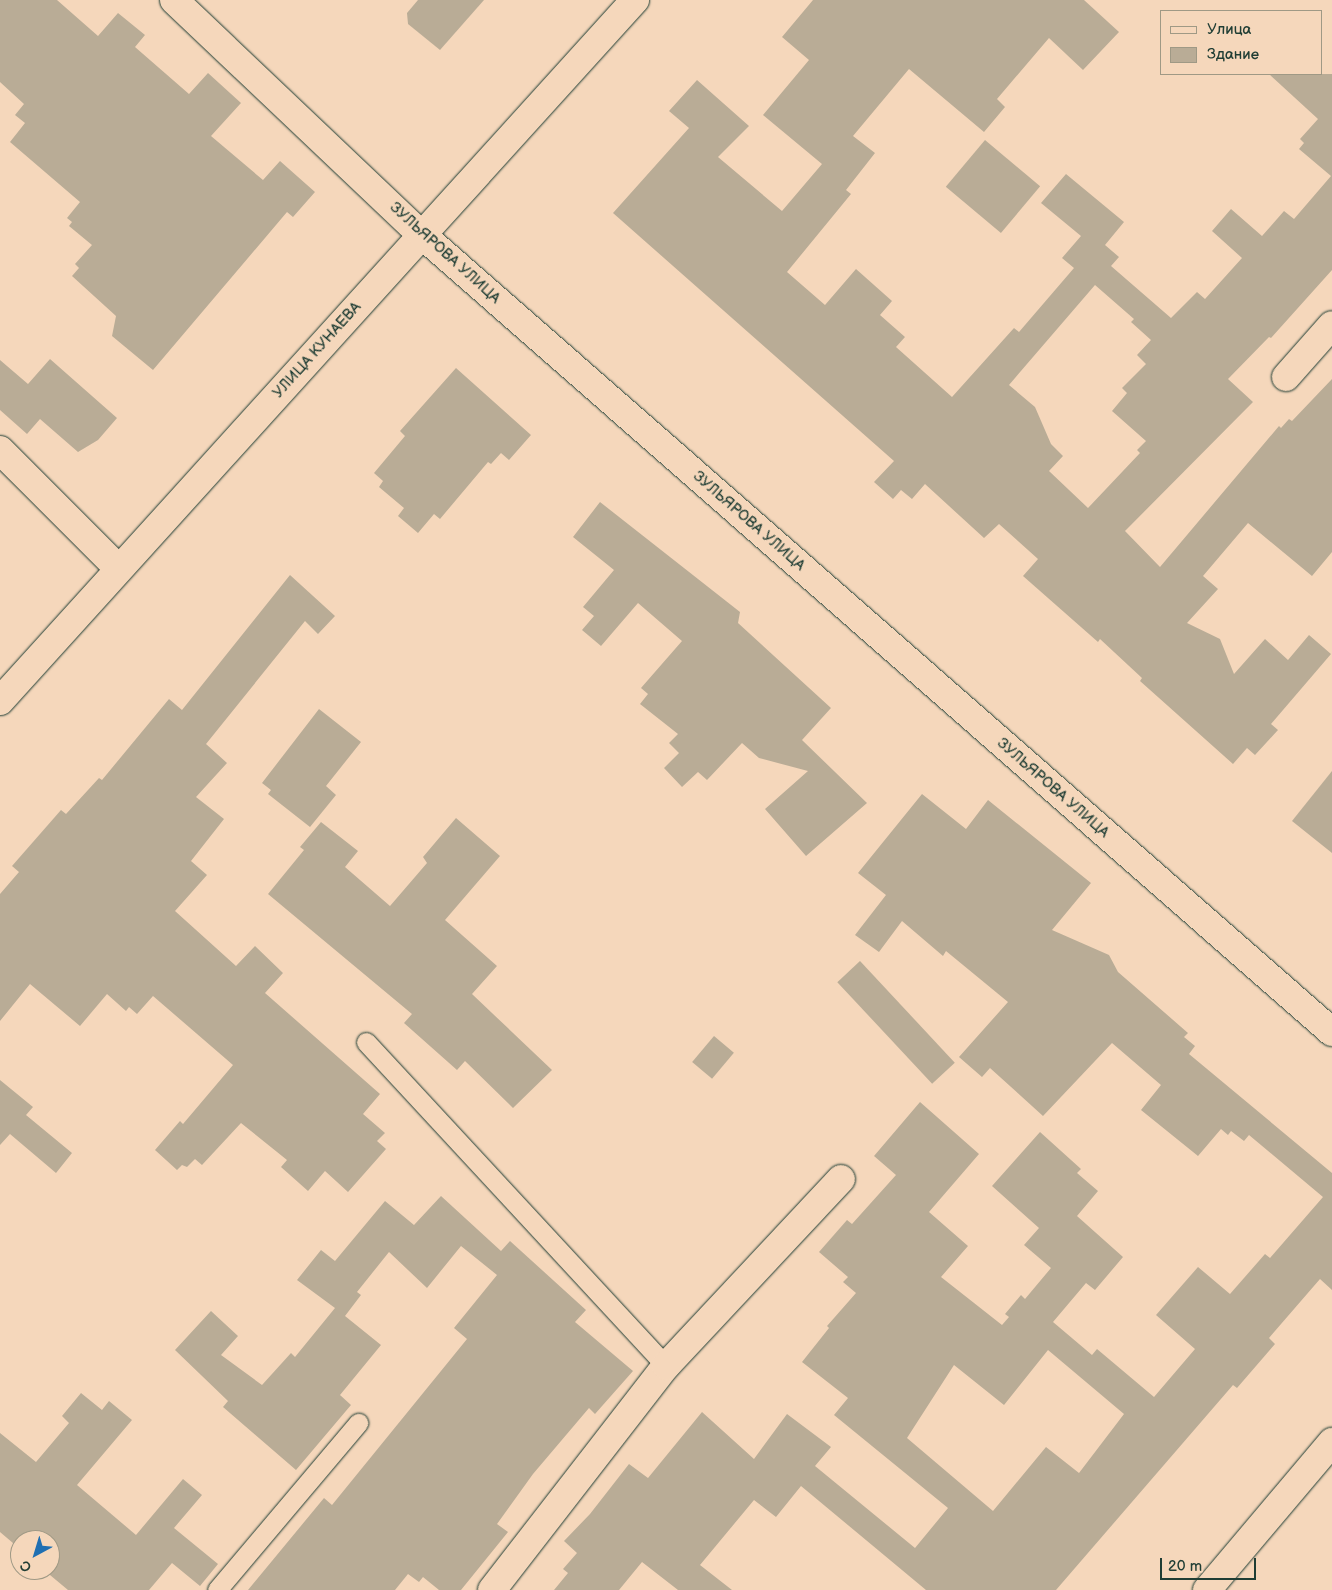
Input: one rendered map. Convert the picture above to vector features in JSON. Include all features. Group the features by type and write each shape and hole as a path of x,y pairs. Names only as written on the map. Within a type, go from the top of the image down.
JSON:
{"street":[{"name":"ЗУЛЬЯРОВА УЛИЦА","path":"174,0 421,234 1332,1032"},
{"name":"УЛИЦА КУНАЕВА","path":"0,701 421,234 635,0"},
{"path":"1286,377 1332,325"},
{"path":"0,450 119,569"},
{"path":"492,1590 666,1366 841,1179"},
{"path":"1207,1590 1332,1442"}],"lane":[{"path":"366,1042 666,1366"},
{"path":"217,1590 358,1423"}],"building":[{"path":"0,0 57,0 98,36 118,13 145,35 135,47 189,94 208,73 241,103 211,136 263,180 280,161 315,192 293,217 287,212 153,370 112,336 116,316 72,276 79,268 75,264 92,245 69,226 72,222 67,218 80,202 10,142 25,123 15,115 24,104 0,82"},
{"path":"418,0 484,0 440,50 408,24 407,13"},
{"path":"813,0 1084,0 1119,32 1083,70 1049,38 997,99 1005,107 984,132 909,69 853,136 875,153 846,190 851,194 787,272 825,305 856,269 892,301 880,315 905,337 896,347 952,397 1014,328 1019,332 1074,268 1062,258 1081,236 1041,203 1066,174 1124,222 1105,245 1119,257 1111,266 1171,318 1197,292 1205,299 1242,258 1212,231 1231,209 1262,236 1284,211 1294,219 1331,176 1299,149 1304,143 1300,139 1318,119 1270,75 1332,74 1332,270 1271,338 1269,337 1228,379 1253,402 1125,531 1160,567 1279,426 1281,428 1289,419 1292,421 1332,379 1332,552 1312,576 1248,523 1203,576 1218,589 1187,623 1220,639 1234,674 1265,639 1288,660 1309,635 1331,654 1271,724 1278,730 1255,755 1247,748 1233,764 1140,681 1142,678 1100,639 1098,642 1023,576 1038,559 999,524 984,538 925,484 912,499 901,490 893,499 874,482 894,461 613,213 689,128 669,111 697,80 749,126 718,157 782,211 822,164 763,115 809,60 782,37","holes":["1095,285 1134,319 1131,322 1151,340 1137,355 1146,364 1122,388 1127,393 1112,411 1146,441 1137,450 1140,453 1088,508 1049,471 1063,456 1051,444 1035,407 1009,385"]},
{"path":"985,140 1040,186 1001,233 946,187"},
{"path":"50,359 117,418 98,440 78,452 40,419 27,434 0,410 0,360 28,384"},
{"path":"456,368 531,435 509,460 501,453 491,464 488,462 440,519 434,514 418,533 398,516 404,508 379,487 383,481 374,473 405,436 400,431"},
{"path":"600,502 740,612 738,623 831,708 802,740 867,803 806,856 765,809 808,771 759,758 742,743 707,780 698,772 682,787 664,768 679,753 669,743 678,734 640,704 648,694 641,688 682,641 638,603 601,646 582,630 594,616 583,607 614,570 573,537"},
{"path":"290,575 335,616 318,634 305,621 206,744 227,763 196,797 224,819 191,861 207,875 175,911 236,966 255,946 283,973 265,993 380,1094 363,1114 385,1133 377,1141 386,1149 348,1192 325,1171 308,1191 281,1167 287,1160 241,1123 202,1165 195,1159 187,1167 182,1165 177,1170 155,1150 180,1121 183,1124 233,1065 153,996 137,1014 129,1007 126,1011 107,994 80,1026 30,984 0,1021 0,894 19,872 12,866 61,810 66,814 99,778 102,780 169,699 182,710"},
{"path":"319,709 361,742 326,786 336,795 310,827 268,794 271,790 262,783"},
{"path":"1332,771 1332,853 1292,821"},
{"path":"922,794 966,829 988,800 1091,883 1052,930 1109,955 1118,972 1188,1033 1184,1037 1195,1046 1189,1054 1332,1173 1332,1290 1320,1279 1269,1338 1275,1344 1237,1388 1233,1385 1056,1590 926,1590 801,1486 776,1517 754,1500 700,1565 732,1590 678,1590 642,1562 619,1590 554,1590 568,1573 563,1569 577,1553 564,1541 590,1514 629,1464 648,1478 702,1412 754,1459 787,1414 831,1447 815,1466 915,1548 948,1508 834,1415 848,1398 802,1362 829,1328 827,1326 856,1293 843,1282 848,1277 819,1252 847,1220 852,1224 896,1175 874,1156 920,1102 979,1154 929,1212 968,1246 941,1277 1002,1325 1009,1317 1005,1314 1021,1295 1025,1299 1051,1268 1024,1245 1039,1228 992,1186 1040,1132 1081,1169 1077,1173 1098,1191 1077,1216 1123,1257 1095,1290 1086,1283 1053,1322 1092,1355 1097,1349 1154,1397 1195,1349 1156,1315 1198,1267 1230,1294 1265,1254 1270,1258 1323,1197 1249,1135 1244,1141 1231,1131 1228,1135 1221,1129 1198,1156 1141,1110 1161,1085 1112,1043 1043,1116 990,1068 982,1077 959,1057 1008,1002 946,951 943,956 902,921 879,952 855,935 886,895 858,873","holes":["1048,1350 1124,1414 1079,1473 1046,1447 993,1511 907,1438 954,1365 1004,1405"]},
{"path":"456,818 500,856 445,920 497,966 472,994 552,1070 513,1108 465,1061 457,1070 404,1023 412,1014 268,894 304,850 300,847 321,822 358,851 345,867 390,906 427,863 423,857"},
{"path":"860,961 955,1063 932,1084 837,982"},
{"path":"714,1036 734,1053 712,1079 692,1062"},
{"path":"0,1080 33,1107 26,1115 72,1153 56,1173 10,1134 0,1145"},
{"path":"441,1196 501,1251 510,1241 586,1310 575,1322 633,1371 595,1414 589,1408 533,1474 497,1524 508,1532 461,1590 439,1590 423,1577 419,1582 408,1574 395,1590 248,1590 324,1498 332,1505 467,1339 454,1328 497,1275 461,1246 427,1288 389,1252 357,1292 361,1295 345,1316 381,1345 340,1395 351,1405 296,1470 223,1407 228,1401 175,1350 211,1311 238,1336 221,1355 262,1385 291,1353 295,1357 335,1308 297,1280 321,1250 335,1261 385,1201 414,1225"},
{"path":"81,1393 102,1410 109,1401 132,1420 77,1485 136,1535 183,1479 202,1495 174,1528 218,1564 200,1586 172,1563 149,1590 68,1590 56,1580 60,1580 60,1530 10,1530 10,1540 0,1532 0,1433 36,1462 69,1423 62,1416"}]}
